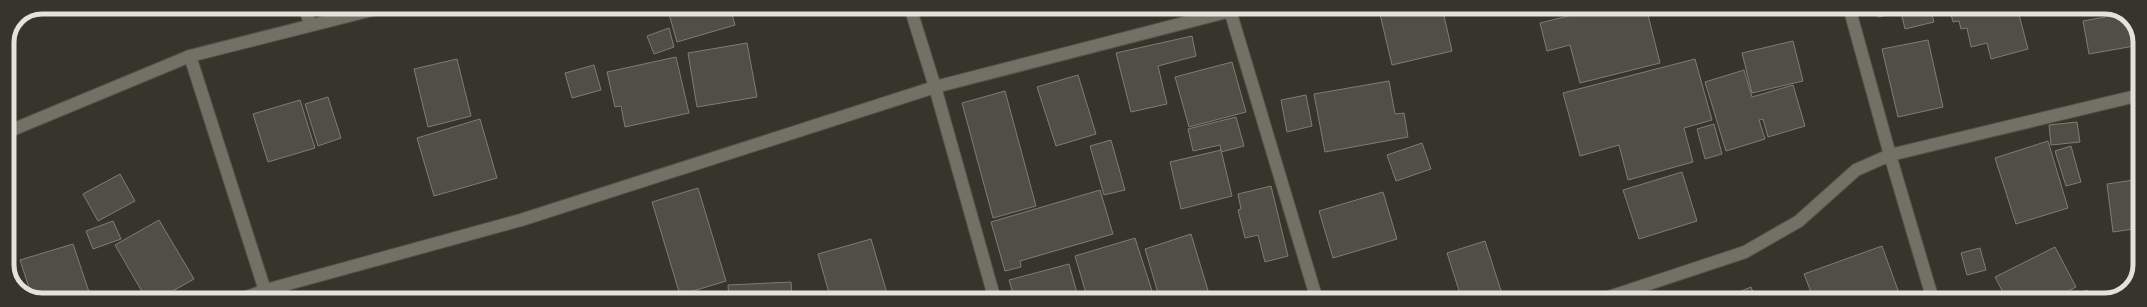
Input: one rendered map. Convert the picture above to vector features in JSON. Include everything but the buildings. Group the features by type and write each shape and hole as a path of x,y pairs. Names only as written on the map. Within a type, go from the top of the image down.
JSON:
{"street":[{"path":"307,14 310,25"},
{"path":"14,129 190,56 355,14"},
{"path":"912,14 935,87 993,293"},
{"path":"274,293 522,220 935,87 1210,14"},
{"path":"1231,14 1315,293"},
{"path":"1851,14 1890,155 1931,293"},
{"path":"190,56 266,293"},
{"path":"1621,293 1745,252 1799,221 1856,170 1890,155 2133,97"}]}
